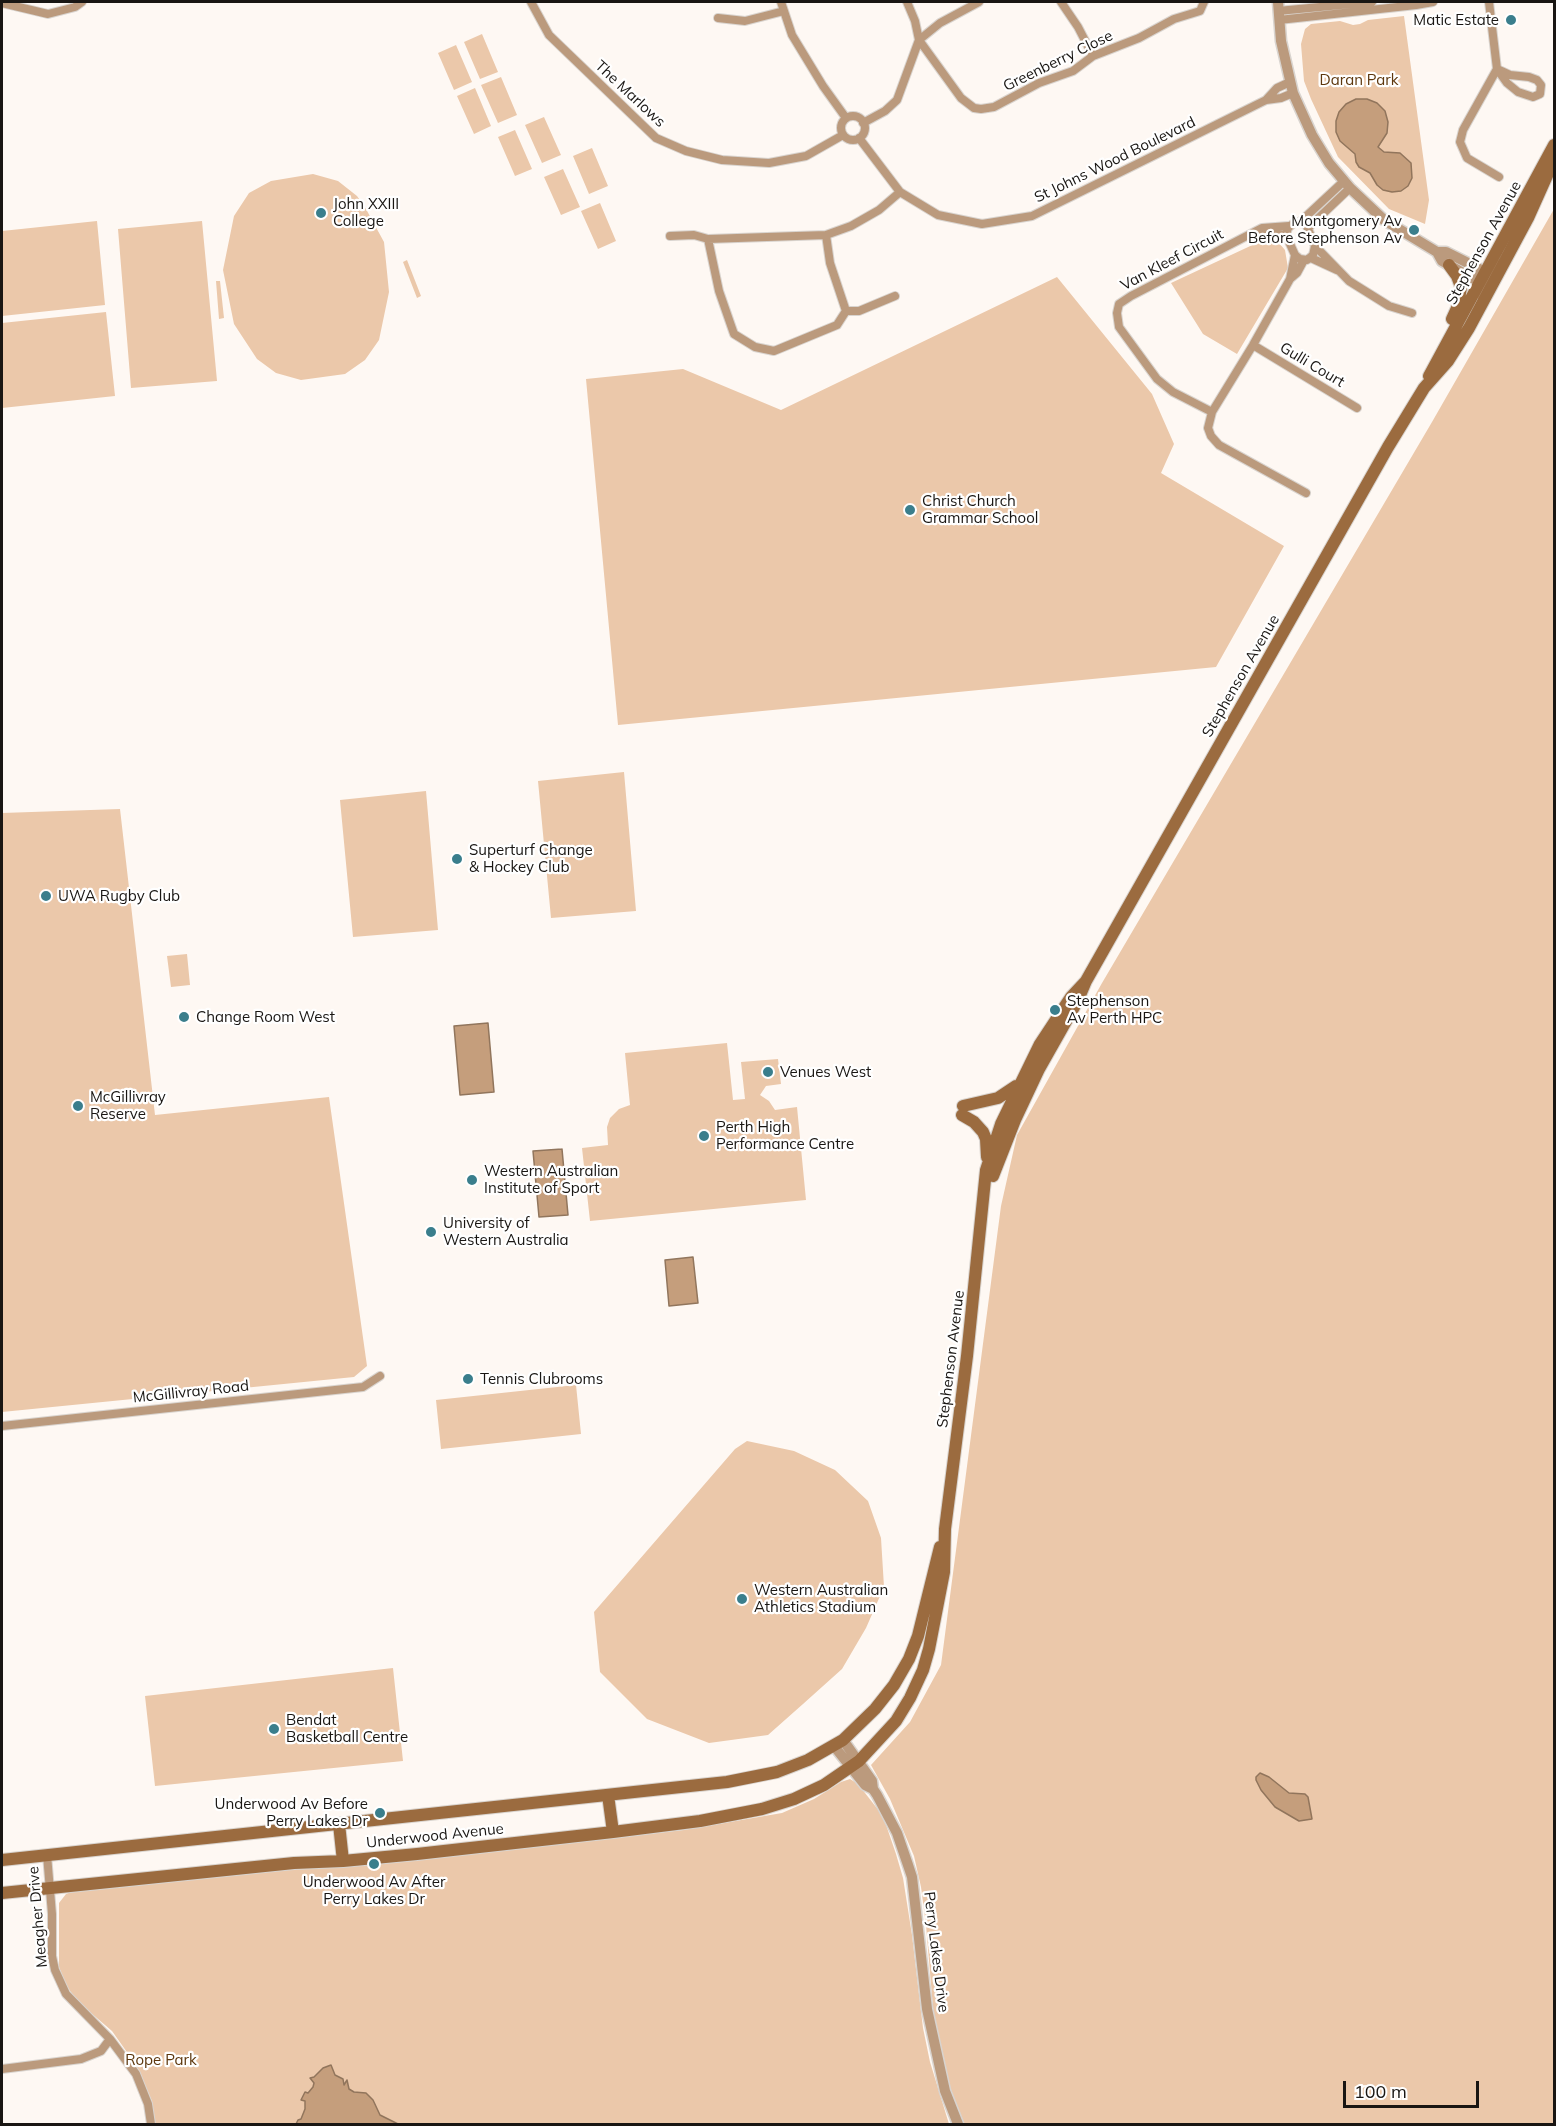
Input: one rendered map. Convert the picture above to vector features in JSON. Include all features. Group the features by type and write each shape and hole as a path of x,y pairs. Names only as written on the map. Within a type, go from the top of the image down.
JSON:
{"main road":[{"name":"Stephenson Avenue","path":"986,1192 1029,1090 1086,981 1388,447 1424,388 1434,364 1482,281 1554,145"},
{"name":"Stephenson Avenue","path":"1424,388 1448,361 1483,302 1528,218 1554,160"},
{"path":"1434,364 1437,345 1460,300 1460,281 1449,266"},
{"name":"Stephenson Avenue","path":"855,1764 896,1721 923,1670 931,1640 944,1572 945,1529 986,1192 986,1170 1001,1124 1019,1083 1046,1034 1071,997 1086,981"},
{"path":"986,1170 987,1148 984,1135 962,1110 998,1098 1019,1083"},
{"name":"Stephenson Avenue","path":"838,1743 875,1709 894,1685 909,1659 921,1625 931,1577 945,1529"},
{"name":"Underwood Avenue","path":"2,1860 727,1782 760,1777 808,1760 838,1743"},
{"name":"Underwood Avenue","path":"2,1893 343,1860 700,1821 778,1805 810,1792 855,1764"},
{"path":"608,1795 613,1832"},
{"path":"339,1824 343,1860"}],"street":[{"path":"2,3 48,14 75,7 82,2"},
{"name":"The Marlows","path":"531,2 549,35 656,138 686,151 722,160 769,163 806,156 843,135"},
{"path":"907,2 915,21 919,40"},
{"path":"863,123 885,111 897,100 919,40 940,22 979,2"},
{"path":"1060,2 1084,36 1092,56"},
{"name":"Greenberry Close","path":"919,40 962,98 974,108 981,109 994,107 1039,83 1073,70 1092,56 1139,38 1174,19 1200,11 1204,2"},
{"path":"1355,5 1372,2"},
{"path":"1433,2 1416,5 1355,5 1278,11 1281,41 1291,88 1312,135 1347,184 1384,220 1406,235 1437,252 1446,252 1478,268 1482,281 1483,302"},
{"path":"1489,2 1497,69 1507,83 1518,92 1533,97 1540,94 1541,85 1534,78 1510,75 1497,69"},
{"path":"718,18 745,21 782,6 792,35 823,86 846,118"},
{"path":"1497,69 1463,130 1460,142 1467,158 1500,177"},
{"name":"St Johns Wood Boulevard","path":"859,138 900,192 938,215 981,224 1032,216 1266,100 1281,98 1291,88"},
{"path":"854,116 863,123 864,130 859,138 851,140 843,135 841,126 846,118 854,116"},
{"path":"1306,493 1219,445 1211,436 1208,428 1212,412 1290,279 1295,255 1287,235 1289,226 1300,222 1347,184"},
{"path":"1308,228 1347,184"},
{"path":"670,236 694,235 708,239 826,235 851,226 879,210 900,192"},
{"path":"1482,281 1497,270 1528,218"},
{"path":"1300,222 1308,228 1315,246 1349,281 1398,310 1412,313"},
{"name":"Van Kleef Circuit","path":"1212,412 1173,392 1157,379 1119,327 1117,313 1119,304 1262,228 1289,226"},
{"path":"1254,232 1287,235"},
{"path":"826,235 830,263 846,311"},
{"path":"708,239 719,291 734,334 755,347 774,351 837,325 846,311"},
{"path":"1290,279 1315,251 1315,246"},
{"path":"1437,252 1442,261 1449,266 1482,281"},
{"path":"1295,255 1337,270"},
{"path":"846,311 859,311 895,296"},
{"name":"Gulli Court","path":"1253,345 1357,408"},
{"name":"McGillivray Road","path":"2,1426 363,1387 380,1376"},
{"name":"Perry Lakes Drive","path":"838,1743 872,1781 873,1789 897,1833 912,1877 927,2009 945,2091 958,2124"},
{"name":"Meagher Drive","path":"47,1855 52,1956 55,1970 66,1994 110,2039 136,2074 148,2104 151,2124"},
{"path":"2,2068 81,2059 101,2051 110,2039"}],"green space":[{"name":"Daran Park","path":"1404,16 1429,200 1425,224 1389,209 1338,157 1304,81 1301,44 1305,29 1311,24 1340,21 1353,25 1368,20"},
{"path":"482,34 498,72 480,79 464,42"},
{"path":"456,45 472,82 454,90 438,53"},
{"path":"501,77 517,115 498,123 481,85"},
{"path":"475,88 491,126 474,134 457,96"},
{"path":"544,117 561,155 542,163 525,125"},
{"path":"515,130 532,169 515,176 498,137"},
{"path":"592,148 608,186 589,194 573,156"},
{"path":"563,169 580,207 561,215 544,177"},
{"path":"313,174 338,181 357,196 366,209 384,242 389,292 379,340 365,360 345,374 301,380 276,373 257,359 234,324 223,270 234,216 249,193 271,181"},
{"path":"600,203 616,241 598,249 581,211"},
{"path":"1554,209 1554,2124 962,2124 951,2097 934,2020 926,1925 914,1856 890,1799 871,1765 910,1722 941,1665 1001,1206 1017,1135 1102,983 1432,422"},
{"path":"97,221 105,305 2,316 2,231"},
{"path":"202,221 217,381 131,388 118,229"},
{"path":"1261,241 1279,243 1285,250 1288,268 1237,354 1203,334 1171,283"},
{"path":"407,260 421,296 417,298 403,262"},
{"name":"Christ Church Grammar School","path":"1057,277 1152,394 1174,444 1161,473 1284,546 1216,667 618,725 586,379 683,369 781,410"},
{"path":"216,281 220,281 224,318 219,319"},
{"path":"106,312 115,396 2,408 2,323"},
{"path":"624,772 636,911 551,918 538,781"},
{"path":"426,791 438,930 353,937 340,800"},
{"name":"McGillivray Reserve","path":"120,809 155,1115 329,1097 367,1366 354,1377 2,1412 2,813"},
{"path":"187,954 190,985 171,987 167,956"},
{"name":"Perth High Performance Centre","path":"727,1043 733,1100 745,1099 741,1062 778,1059 781,1084 766,1086 760,1095 769,1101 775,1110 797,1107 806,1200 590,1221 582,1148 608,1145 607,1127 610,1118 619,1109 630,1105 625,1053"},
{"path":"576,1385 581,1434 441,1449 436,1400"},
{"name":"Western Australian Athletics Stadium","path":"747,1441 794,1451 835,1470 868,1501 881,1538 884,1587 866,1628 842,1669 803,1704 768,1735 709,1743 647,1719 600,1672 594,1612 735,1449"},
{"name":"Bendat Basketball Centre","path":"393,1668 403,1761 155,1786 145,1696"},
{"name":"Rope Park","path":"850,1779 858,1784 883,1816 903,1878 923,2028 930,2062 949,2124 155,2124 152,2101 136,2065 112,2031 77,2001 66,1985 59,1967 59,1903 66,1894 74,1891 267,1871 401,1862 683,1830 782,1813"}],"shaded area":[{"path":"1356,99 1367,99 1377,103 1385,111 1388,122 1387,133 1378,147 1384,152 1400,153 1411,163 1412,178 1408,186 1401,191 1383,190 1370,173 1359,167 1355,154 1340,141 1336,132 1339,112 1346,104"},
{"path":"488,1023 494,1092 460,1095 454,1026"},
{"path":"562,1149 568,1215 539,1217 533,1151"},
{"path":"693,1257 698,1303 669,1306 665,1260"},
{"path":"1260,1773 1269,1777 1289,1793 1305,1794 1308,1797 1312,1819 1299,1821 1275,1807 1256,1780"},
{"path":"331,2065 335,2075 343,2079 344,2085 347,2080 349,2089 366,2093 373,2100 380,2115 398,2124 296,2124 305,2109 305,2101 301,2100 305,2092 308,2093 313,2087 314,2083 310,2078"}],"place":[{"name":"Matic Estate","path":"1511,20"},
{"name":"John XXIII College","path":"321,213"},
{"name":"Montgomery Av Before Stephenson Av","path":"1414,230"},
{"name":"Christ Church Grammar School","path":"910,510"},
{"name":"Superturf Change & Hockey Club","path":"457,859"},
{"name":"UWA Rugby Club","path":"46,896"},
{"name":"Stephenson Av Perth HPC","path":"1055,1010"},
{"name":"Change Room West","path":"184,1017"},
{"name":"Venues West","path":"768,1072"},
{"name":"McGillivray Reserve","path":"78,1106"},
{"name":"Perth High Performance Centre","path":"704,1136"},
{"name":"Western Australian Institute of Sport","path":"472,1180"},
{"name":"University of Western Australia","path":"431,1232"},
{"name":"Tennis Clubrooms","path":"468,1379"},
{"name":"Western Australian Athletics Stadium","path":"742,1599"},
{"name":"Bendat Basketball Centre","path":"274,1729"},
{"name":"Underwood Av Before Perry Lakes Dr","path":"380,1813"},
{"name":"Underwood Av After Perry Lakes Dr","path":"374,1864"}]}
